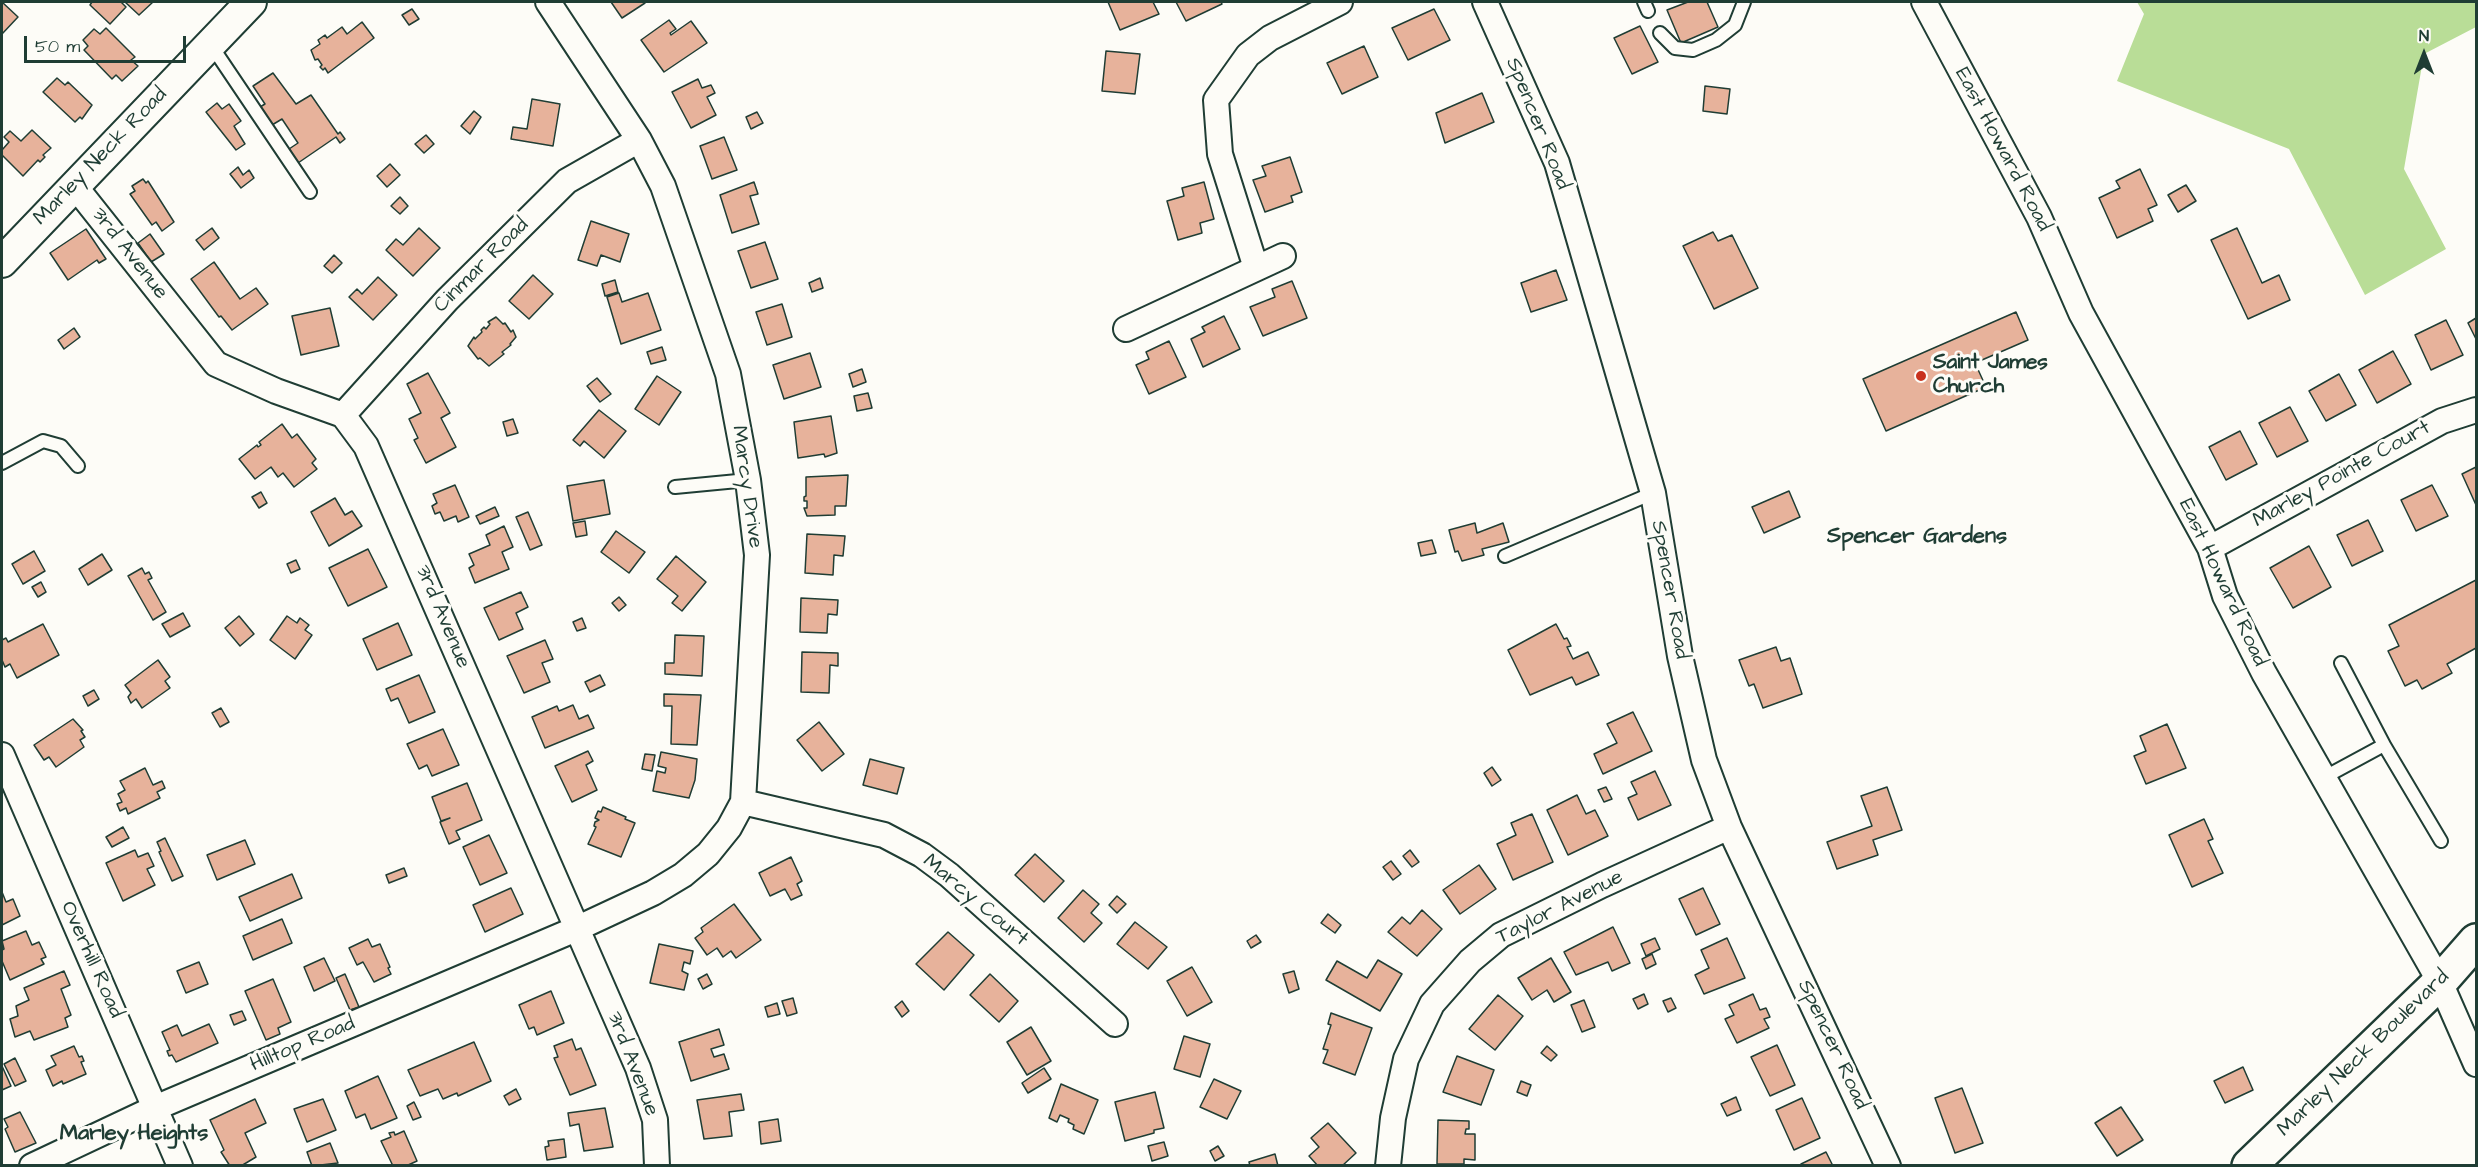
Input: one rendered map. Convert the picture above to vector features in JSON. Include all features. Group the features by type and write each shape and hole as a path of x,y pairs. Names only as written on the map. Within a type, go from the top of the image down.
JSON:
{"main road":[{"name":"Marley Neck Boulevard","path":"2249,1166 2440,982 2476,941"}],"street":[{"name":"Marley Neck Road","path":"2,262 251,2"},
{"name":"Marcy Drive","path":"548,2 639,140 663,186 724,364 748,480 757,555 743,802 729,828 708,854 683,875 576,929"},
{"path":"1256,268 1220,154 1216,100 1232,74 1248,56 1270,38 1340,2"},
{"name":"Spencer Road","path":"1485,2 1557,163 1653,493 1685,679 1704,760 1729,827 1888,1166"},
{"name":"East Howard Road","path":"1924,2 2039,218 2081,313 2210,548 2225,596 2264,673 2440,982 2476,1064"},
{"name":"Cinmar Road","path":"343,415 447,300 567,181 639,140"},
{"name":"3rd Avenue","path":"74,185 216,364 343,415 366,446 638,1068 655,1120 657,1166"},
{"path":"1126,328 1283,256"},
{"name":"Marley Pointe Court","path":"2210,548 2442,421 2476,410"},
{"name":"Overhill Road","path":"2,755 180,1166"},
{"name":"Marcy Court","path":"743,802 884,834 922,855 949,875 1115,1024"},
{"name":"Taylor Avenue","path":"1388,1166 1393,1118 1406,1059 1432,1004 1470,961 1501,935 1602,885 1729,827"},
{"name":"Hilltop Road","path":"32,1166 155,1108 576,929"}],"lane":[{"path":"1660,33 1675,48 1693,50 1716,40 1735,25 1744,2"},
{"path":"210,44 310,192"},
{"path":"2,463 43,441 61,446 78,466"},
{"path":"675,487 748,480"},
{"path":"1505,556 1653,493"},
{"path":"2341,663 2384,745 2441,841"},
{"path":"2323,778 2384,745"}],"green space":[{"path":"2137,2 2476,2 2476,27 2424,54 2404,169 2446,249 2365,295 2289,149 2117,81 2144,14"}],"building":[{"path":"2,2 18,17 2,34"},
{"path":"92,2 121,2 126,7 110,24 90,5"},
{"path":"125,2 153,2 139,15"},
{"path":"611,2 644,2 645,3 622,18"},
{"path":"1108,2 1153,2 1159,14 1120,30"},
{"path":"1176,2 1221,2 1222,4 1186,21"},
{"path":"1688,2 1707,2 1718,27 1681,43 1667,10"},
{"path":"412,9 419,19 409,25 402,15"},
{"path":"1434,9 1450,40 1408,60 1392,28"},
{"path":"669,20 676,29 670,33 671,35 691,21 707,43 664,72 641,40"},
{"path":"362,22 374,38 328,73 325,68 323,70 311,50 320,44 318,40 325,35 327,38 342,27 347,34"},
{"path":"1640,26 1658,62 1632,74 1614,38"},
{"path":"106,28 135,57 131,60 138,66 122,81 116,75 112,79 84,50 88,46 83,40 94,29 100,34"},
{"path":"1364,46 1378,77 1342,94 1327,63"},
{"path":"1106,51 1140,54 1135,94 1102,91"},
{"path":"273,73 296,104 311,95 338,134 340,132 345,139 340,143 336,137 298,163 289,149 298,143 282,119 272,125 260,107 265,104 253,86"},
{"path":"57,78 65,85 68,82 92,105 82,119 80,117 75,122 43,92"},
{"path":"698,79 702,88 711,85 715,93 707,97 716,115 691,128 672,92"},
{"path":"1705,86 1730,89 1727,114 1703,111"},
{"path":"1482,93 1494,122 1445,143 1436,113"},
{"path":"532,99 560,104 553,146 511,139 513,127 527,129"},
{"path":"217,103 222,109 229,104 241,121 234,126 245,144 236,150 206,112"},
{"path":"474,111 481,117 470,134 461,126"},
{"path":"757,112 763,123 751,129 746,117"},
{"path":"32,130 51,148 43,155 45,157 40,162 38,160 23,176 2,155 2,150 9,142 4,137 10,131 21,141"},
{"path":"426,135 434,144 424,153 415,144"},
{"path":"724,137 737,170 712,179 700,146"},
{"path":"1290,157 1302,192 1291,196 1293,202 1265,212 1253,180 1266,176 1262,166"},
{"path":"390,164 400,175 387,187 377,176"},
{"path":"238,167 243,175 249,170 254,178 241,188 230,174"},
{"path":"2140,169 2157,205 2148,209 2153,221 2117,238 2099,198 2120,188 2116,181"},
{"path":"143,179 146,183 148,181 174,222 162,231 156,222 152,225 130,194 135,191 132,186"},
{"path":"754,182 758,194 750,196 759,224 732,233 720,195"},
{"path":"1204,182 1214,219 1200,223 1202,233 1178,240 1167,201 1184,196 1182,188"},
{"path":"2186,185 2196,201 2178,212 2168,195"},
{"path":"400,197 408,206 400,214 391,206"},
{"path":"591,221 629,234 620,262 601,255 597,266 578,260"},
{"path":"212,228 219,238 204,250 196,240"},
{"path":"419,228 440,248 413,276 386,250 396,239 403,245"},
{"path":"2237,228 2262,283 2279,275 2290,300 2248,319 2211,240"},
{"path":"86,229 106,259 99,263 97,260 68,280 50,253"},
{"path":"1713,232 1718,241 1732,235 1758,288 1714,309 1683,246"},
{"path":"150,234 164,254 151,262 138,243"},
{"path":"765,242 778,279 751,288 738,251"},
{"path":"334,255 342,263 332,273 324,266"},
{"path":"214,262 240,299 256,288 268,304 232,330 221,316 219,317 191,279"},
{"path":"1556,270 1567,300 1531,312 1521,283"},
{"path":"533,275 553,294 529,319 509,301"},
{"path":"378,277 397,295 373,320 349,297 357,289 362,294"},
{"path":"820,278 823,288 812,292 809,283"},
{"path":"615,280 618,292 605,296 602,284"},
{"path":"1292,281 1307,318 1263,336 1250,307 1275,297 1272,289"},
{"path":"619,293 622,302 648,293 661,330 621,344 607,297"},
{"path":"782,304 792,337 767,345 756,312"},
{"path":"330,308 339,346 301,355 292,316"},
{"path":"2016,312 2028,340 1975,363 1986,387 1886,431 1863,379"},
{"path":"1224,316 1240,349 1203,367 1191,339 1205,332 1202,327"},
{"path":"496,317 503,324 505,323 511,332 513,330 516,337 511,345 502,352 504,354 489,366 480,358 478,359 468,346 484,327 486,329 490,324 488,322"},
{"path":"2476,318 2476,339 2468,323"},
{"path":"2446,320 2463,355 2431,370 2415,335"},
{"path":"74,328 80,337 64,349 58,340"},
{"path":"1169,341 1186,377 1149,394 1136,365 1149,359 1146,352"},
{"path":"662,347 666,360 651,364 647,352"},
{"path":"2393,351 2411,384 2377,403 2359,370"},
{"path":"810,353 821,387 784,399 773,365"},
{"path":"862,369 866,382 853,387 849,374"},
{"path":"428,373 450,413 441,418 456,447 426,463 414,440 418,438 409,419 421,413 407,384"},
{"path":"2339,374 2356,405 2326,421 2309,391"},
{"path":"657,376 681,392 659,425 635,409"},
{"path":"597,378 611,394 600,402 587,386"},
{"path":"868,393 872,408 857,411 854,396"},
{"path":"2290,407 2308,441 2277,457 2259,423"},
{"path":"599,410 626,431 604,458 584,441 580,446 573,440"},
{"path":"831,416 837,453 825,457 824,454 798,458 794,422"},
{"path":"513,419 518,433 507,436 503,422"},
{"path":"282,424 292,438 297,434 316,459 312,463 317,469 294,487 283,473 278,477 271,467 255,479 239,459 257,445 258,447 261,445 259,442"},
{"path":"2240,431 2257,464 2226,480 2209,447"},
{"path":"2476,467 2476,505 2462,474"},
{"path":"848,475 846,506 835,506 835,515 807,516 804,508 807,508 807,501 804,501 806,477"},
{"path":"604,480 610,514 573,521 567,486"},
{"path":"455,485 469,517 458,522 456,516 444,521 440,512 435,514 432,506 437,503 433,494"},
{"path":"2432,485 2448,516 2416,531 2401,500"},
{"path":"1789,491 1800,517 1764,533 1752,507"},
{"path":"261,492 267,503 259,508 252,497"},
{"path":"335,498 345,515 352,511 362,526 329,546 311,512"},
{"path":"495,507 499,516 480,524 476,516"},
{"path":"528,512 542,545 530,550 516,517"},
{"path":"2368,520 2383,551 2352,566 2337,535"},
{"path":"585,521 587,535 576,537 573,523"},
{"path":"1475,523 1477,533 1503,523 1509,542 1482,549 1484,555 1462,561 1458,551 1455,552 1449,530"},
{"path":"504,526 513,547 502,552 509,569 475,583 469,568 474,565 469,554 490,545 486,535"},
{"path":"616,531 645,552 629,573 601,552"},
{"path":"807,534 845,536 843,556 834,555 833,575 805,573"},
{"path":"1432,540 1436,553 1421,556 1418,543"},
{"path":"2309,546 2331,587 2293,608 2270,568"},
{"path":"368,549 387,587 348,606 329,568"},
{"path":"34,551 45,571 23,584 12,564"},
{"path":"102,554 112,570 88,585 79,569"},
{"path":"676,556 706,582 682,611 672,603 678,596 657,579"},
{"path":"296,560 300,569 291,573 287,564"},
{"path":"142,568 145,574 149,572 152,578 148,580 166,612 153,620 128,576"},
{"path":"2476,580 2476,648 2447,664 2452,673 2422,689 2417,680 2405,686 2388,651 2399,646 2389,625"},
{"path":"41,582 46,592 38,597 32,587"},
{"path":"521,592 528,607 516,613 523,629 499,640 484,608"},
{"path":"619,597 626,605 619,611 612,603"},
{"path":"801,598 838,600 837,615 828,614 827,633 800,632"},
{"path":"183,613 190,626 170,637 162,624"},
{"path":"239,616 254,634 240,646 225,628"},
{"path":"287,616 297,623 300,618 309,625 305,630 312,635 295,659 270,640"},
{"path":"582,618 586,628 577,631 573,622"},
{"path":"398,623 412,655 377,670 363,639"},
{"path":"43,624 59,655 17,678 10,664 5,667 2,660 2,640 6,638 8,642"},
{"path":"1556,624 1564,639 1567,638 1571,646 1567,647 1573,659 1588,652 1599,675 1576,685 1572,677 1530,695 1508,650"},
{"path":"675,635 704,636 702,676 665,674 665,663 674,663"},
{"path":"545,640 553,659 542,663 550,682 524,693 507,656"},
{"path":"1776,647 1781,661 1790,658 1802,694 1763,708 1754,684 1749,686 1739,660"},
{"path":"802,652 838,653 838,666 830,665 829,693 801,692"},
{"path":"158,660 170,677 165,681 170,688 142,708 136,699 131,703 128,697 131,693 125,685"},
{"path":"419,675 435,712 409,723 398,698 391,701 386,689"},
{"path":"600,675 605,685 590,692 585,682"},
{"path":"94,690 99,699 88,706 83,696"},
{"path":"664,694 701,695 697,745 671,744 672,706 664,706"},
{"path":"573,705 579,719 588,715 594,728 545,748 532,717 557,706 559,711"},
{"path":"221,708 229,722 220,727 212,713"},
{"path":"1633,712 1652,751 1603,774 1594,754 1617,743 1607,724"},
{"path":"73,719 83,730 81,731 85,737 80,740 84,747 56,767 49,757 44,760 34,745"},
{"path":"819,722 844,754 822,771 797,740"},
{"path":"2167,724 2186,768 2146,784 2134,756 2146,751 2140,736"},
{"path":"443,729 459,765 432,776 427,765 419,769 407,744"},
{"path":"588,751 593,761 586,765 597,790 572,802 555,766"},
{"path":"661,752 697,759 695,780 689,798 653,791 657,771 665,773 666,768 658,766"},
{"path":"645,754 655,755 652,771 642,769"},
{"path":"870,759 904,768 897,794 863,785"},
{"path":"1492,767 1501,780 1492,786 1484,773"},
{"path":"145,768 153,785 162,781 165,788 157,792 160,798 128,814 126,808 120,811 117,804 122,802 118,794 125,790 120,781"},
{"path":"1655,771 1671,805 1638,820 1628,798 1637,794 1631,782"},
{"path":"467,783 482,820 456,831 460,839 449,844 440,822 450,818 441,821 432,797"},
{"path":"1606,787 1612,799 1604,802 1598,790"},
{"path":"1887,787 1902,830 1873,840 1878,855 1837,869 1827,842 1872,826 1861,796"},
{"path":"1577,795 1586,814 1595,810 1608,836 1568,855 1547,810"},
{"path":"603,807 635,823 621,857 588,844 596,827 595,822 599,820 595,818"},
{"path":"1532,814 1553,862 1513,880 1497,844 1516,835 1511,823"},
{"path":"2204,819 2213,839 2208,841 2223,873 2192,887 2169,835"},
{"path":"123,827 129,838 112,847 106,837"},
{"path":"489,835 507,873 480,885 463,847"},
{"path":"165,838 183,876 172,881 157,842"},
{"path":"245,840 255,864 217,880 207,855"},
{"path":"135,850 138,857 148,853 154,866 147,869 155,885 123,901 106,863"},
{"path":"1410,850 1419,862 1412,867 1403,856"},
{"path":"1035,854 1064,881 1044,902 1015,875"},
{"path":"791,857 802,881 797,884 802,895 791,900 785,889 770,896 759,873"},
{"path":"1391,861 1401,874 1393,880 1383,867"},
{"path":"1479,865 1496,889 1460,914 1443,890"},
{"path":"404,868 407,876 389,883 386,875"},
{"path":"292,874 302,898 250,921 239,897"},
{"path":"511,888 523,914 485,932 473,905"},
{"path":"1703,888 1720,924 1696,935 1679,899"},
{"path":"1083,890 1099,904 1091,913 1102,923 1084,942 1058,918"},
{"path":"2,892 6,902 13,899 20,916 2,925"},
{"path":"1117,896 1126,904 1117,913 1109,905"},
{"path":"734,904 761,940 736,958 731,951 723,957 717,948 707,955 695,938 703,932 701,928"},
{"path":"1422,910 1442,929 1417,956 1388,932 1402,917 1410,924"},
{"path":"1328,914 1341,925 1335,933 1321,923"},
{"path":"282,919 292,943 253,960 243,936"},
{"path":"1135,922 1167,947 1148,969 1117,944"},
{"path":"1613,927 1630,963 1612,971 1608,962 1576,975 1564,952"},
{"path":"26,931 32,945 39,942 46,957 41,959 44,964 10,980 2,961 2,950 4,949 2,941"},
{"path":"948,932 974,955 944,990 916,964"},
{"path":"1256,935 1261,942 1251,948 1247,941"},
{"path":"1655,938 1660,949 1646,956 1641,944"},
{"path":"1727,938 1745,978 1704,994 1695,975 1709,968 1701,950"},
{"path":"368,939 372,947 380,944 391,974 374,982 363,962 357,965 349,948"},
{"path":"659,944 693,951 690,964 684,962 682,971 688,974 684,990 650,983"},
{"path":"1652,954 1656,964 1646,969 1642,959"},
{"path":"324,958 335,981 314,991 304,967"},
{"path":"1551,958 1571,992 1554,1002 1547,990 1532,1000 1518,978"},
{"path":"1378,960 1402,974 1380,1011 1326,980 1337,961 1367,978"},
{"path":"199,962 208,984 186,993 177,971"},
{"path":"1192,967 1212,1002 1187,1016 1167,981"},
{"path":"64,971 70,985 61,989 71,1015 65,1018 68,1027 34,1040 30,1031 15,1037 10,1019 18,1016 16,1006 29,1000 24,988"},
{"path":"1294,971 1299,989 1289,993 1283,974"},
{"path":"345,974 359,1007 350,1010 336,978"},
{"path":"707,974 712,984 703,989 698,979"},
{"path":"990,974 1018,1001 999,1022 970,995"},
{"path":"273,979 291,1022 278,1028 280,1034 266,1040 245,991"},
{"path":"551,991 564,1023 537,1035 534,1027 529,1029 519,1005"},
{"path":"1644,994 1648,1004 1638,1009 1633,999"},
{"path":"1753,994 1760,1010 1766,1008 1770,1017 1764,1019 1769,1028 1737,1043 1725,1019 1734,1015 1729,1005"},
{"path":"1498,995 1523,1016 1495,1050 1469,1029"},
{"path":"793,998 797,1013 787,1016 782,1001"},
{"path":"1671,998 1676,1008 1668,1012 1663,1001"},
{"path":"1584,1000 1595,1027 1582,1032 1571,1005"},
{"path":"902,1001 909,1011 902,1017 895,1007"},
{"path":"777,1003 780,1014 768,1017 765,1007"},
{"path":"242,1011 246,1020 234,1025 230,1015"},
{"path":"1331,1013 1372,1028 1355,1075 1323,1063 1328,1050 1323,1049 1331,1025 1328,1024"},
{"path":"209,1024 218,1043 176,1062 172,1055 169,1056 167,1051 170,1050 162,1032 177,1025 182,1036"},
{"path":"1031,1027 1051,1061 1027,1075 1007,1042"},
{"path":"719,1029 724,1045 711,1049 714,1057 724,1054 729,1069 691,1081 679,1042"},
{"path":"1184,1036 1210,1044 1200,1077 1174,1069"},
{"path":"572,1039 576,1050 581,1048 596,1085 570,1095 554,1058 558,1057 554,1046"},
{"path":"474,1042 491,1081 458,1096 457,1093 443,1099 438,1089 420,1096 408,1070"},
{"path":"1777,1045 1795,1085 1770,1096 1751,1057"},
{"path":"74,1046 79,1057 82,1056 84,1061 81,1062 86,1074 53,1086 46,1070 56,1065 51,1056"},
{"path":"1547,1046 1557,1055 1551,1061 1541,1053"},
{"path":"1457,1056 1494,1070 1481,1105 1443,1092"},
{"path":"15,1058 26,1081 15,1086 4,1064"},
{"path":"2,1066 11,1086 2,1090"},
{"path":"2243,1067 2253,1090 2225,1103 2214,1081"},
{"path":"1044,1068 1051,1079 1028,1093 1022,1083"},
{"path":"378,1076 397,1118 371,1129 365,1114 356,1118 345,1091"},
{"path":"1214,1079 1241,1091 1227,1119 1200,1107"},
{"path":"1521,1081 1531,1085 1527,1096 1517,1092"},
{"path":"1061,1084 1098,1100 1084,1134 1073,1129 1074,1125 1068,1122 1069,1119 1060,1115 1057,1122 1049,1118"},
{"path":"1962,1088 1983,1143 1955,1153 1935,1098"},
{"path":"516,1089 521,1099 509,1105 504,1096"},
{"path":"1155,1092 1164,1128 1125,1141 1115,1102"},
{"path":"741,1094 744,1110 729,1112 732,1136 704,1139 697,1100"},
{"path":"1736,1097 1741,1110 1727,1116 1721,1104"},
{"path":"1802,1098 1820,1138 1794,1150 1776,1110"},
{"path":"255,1099 266,1123 245,1133 256,1157 241,1166 230,1166 221,1152 224,1150 210,1120"},
{"path":"323,1099 336,1130 307,1142 294,1109"},
{"path":"414,1102 421,1117 413,1120 407,1106"},
{"path":"2121,1107 2143,1140 2117,1156 2095,1123"},
{"path":"605,1108 613,1147 584,1151 579,1124 570,1126 568,1113"},
{"path":"20,1112 36,1143 15,1152 5,1129 8,1127 4,1119"},
{"path":"778,1119 781,1141 761,1144 759,1122"},
{"path":"1438,1120 1469,1121 1469,1129 1466,1129 1465,1134 1475,1134 1475,1160 1464,1159 1464,1164 1437,1164"},
{"path":"1328,1123 1356,1153 1342,1166 1318,1166 1309,1156 1319,1147 1311,1138"},
{"path":"404,1131 417,1161 406,1166 393,1166 381,1141 391,1137 389,1133 394,1132 395,1135"},
{"path":"564,1139 566,1157 547,1160 545,1147 549,1146 548,1141"},
{"path":"1164,1142 1168,1156 1152,1161 1148,1146"},
{"path":"330,1143 338,1163 312,1166 307,1152"},
{"path":"1218,1146 1224,1156 1215,1161 1210,1151"},
{"path":"1826,1152 1833,1166 1801,1166 1801,1164"},
{"path":"1275,1154 1278,1166 1250,1166 1249,1162"}],"place":[{"name":"Saint James Church","path":"1921,376"}],"district":[{"name":"Spencer Gardens","path":"1917,537"},
{"name":"Marley Heights","path":"134,1134"}]}
